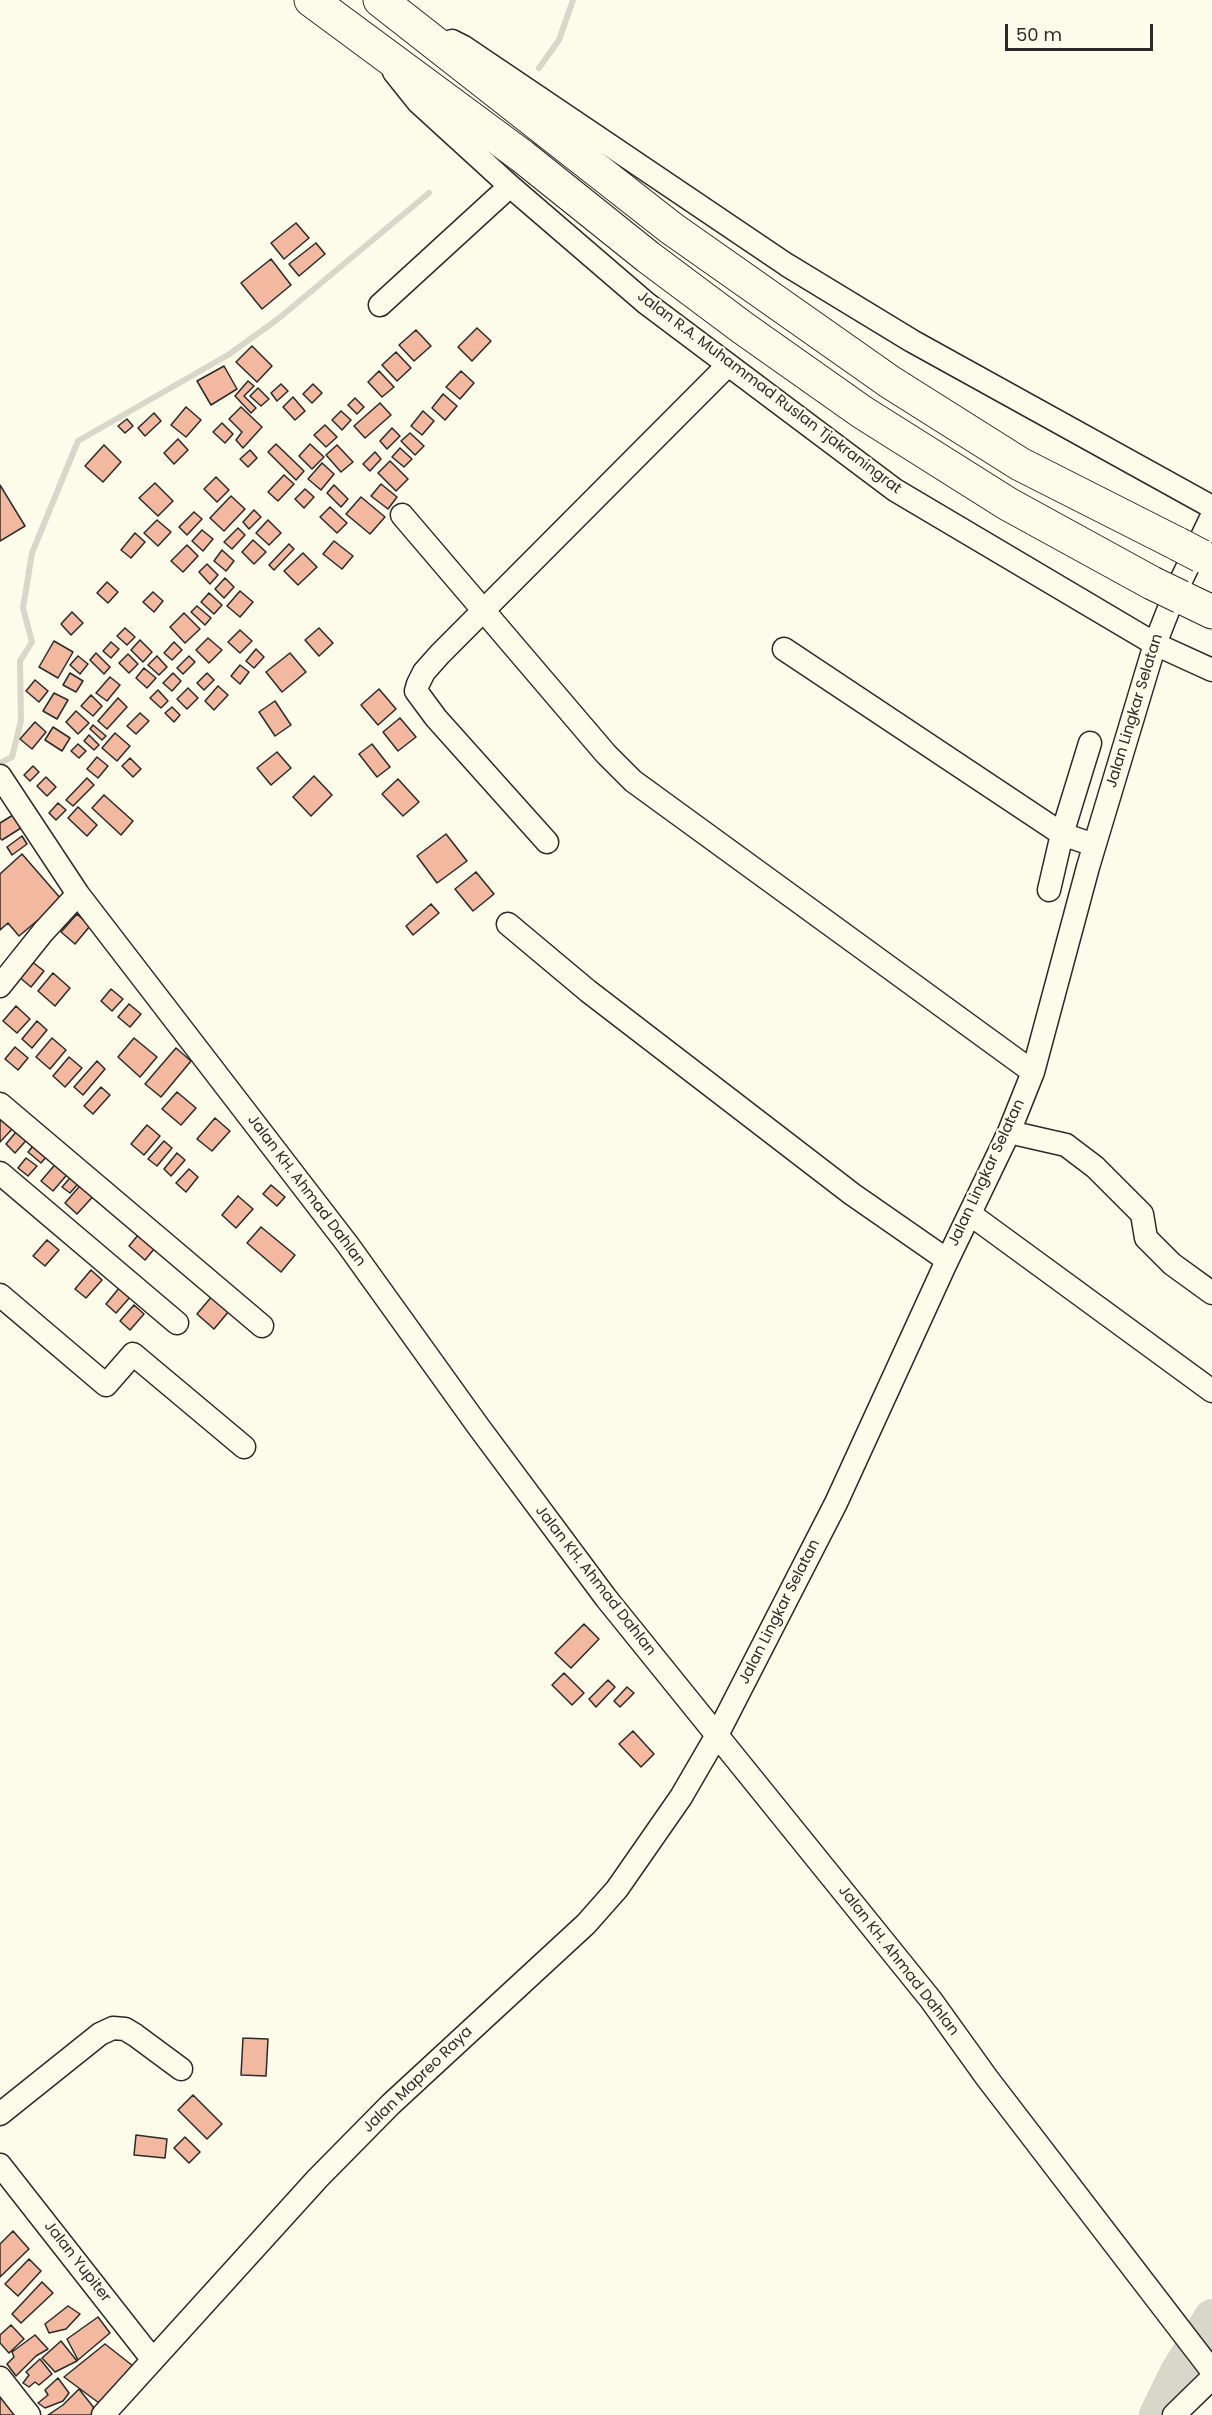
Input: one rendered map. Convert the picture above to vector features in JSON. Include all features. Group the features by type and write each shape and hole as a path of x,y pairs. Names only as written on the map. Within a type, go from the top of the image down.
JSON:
{"highway":[{"name":"Jalan R.A. Muhammad Ruslan Tjakraningrat","path":"311,0 522,156 657,264 862,412 1008,504 1212,612"},
{"path":"380,0 671,228 890,382 1020,464 1197,554"}],"street":[{"path":"407,21 464,47 787,265 902,335 1212,507"},
{"name":"Jalan R.A. Muhammad Ruslan Tjakraningrat","path":"377,49 418,102 510,186 646,303 727,366 895,490 1155,644 1212,669"},
{"path":"380,305 510,186"},
{"path":"547,842 436,718 417,691 424,672 541,550 661,434 727,366"},
{"path":"402,515 606,754 633,781 1032,1072"},
{"name":"Jalan Lingkar Selatan","path":"720,1739 836,1503 947,1260 1009,1132 1032,1072 1094,845 1155,644 1175,593 1212,516"},
{"path":"784,649 1062,834 1094,845"},
{"path":"1049,890 1062,834 1090,743"},
{"name":"Jalan KH. Ahmad Dahlan","path":"0,776 78,894 348,1245 471,1417 606,1598 931,2000 987,2078 1209,2370"},
{"path":"0,986 43,932 78,894"},
{"path":"508,924 588,991 852,1194 947,1260"},
{"path":"0,1104 262,1326"},
{"path":"1009,1132 1066,1145 1095,1167 1142,1214 1146,1238 1172,1264 1212,1293"},
{"path":"0,1173 177,1323"},
{"path":"970,1214 1212,1391"},
{"path":"0,1295 106,1385 133,1354 244,1447"},
{"name":"Jalan Mapreo Raya","path":"103,2415 326,2170 409,2088 550,1959 617,1889 720,1739"},
{"path":"0,2114 100,2034 112,2028 125,2029 181,2069"},
{"name":"Jalan Yupiter","path":"0,2165 153,2360"},
{"path":"1174,2415 1209,2370"},
{"path":"0,2378 29,2415"}],"building":[{"path":"296,223 309,238 284,259 271,243"},
{"path":"316,243 325,254 299,276 289,264"},
{"path":"271,259 291,285 262,309 241,283"},
{"path":"477,328 491,341 472,361 458,347"},
{"path":"416,330 431,346 414,361 399,345"},
{"path":"252,346 272,366 257,382 236,362"},
{"path":"396,352 411,368 397,381 382,365"},
{"path":"224,366 237,389 211,405 197,381"},
{"path":"379,371 394,387 382,397 368,382"},
{"path":"461,371 474,383 460,399 446,387"},
{"path":"248,381 254,386 244,396 256,408 251,413 235,396"},
{"path":"281,384 288,391 277,401 271,393"},
{"path":"313,384 322,393 312,403 303,394"},
{"path":"258,388 269,399 261,406 250,396"},
{"path":"443,394 457,406 445,420 432,408"},
{"path":"293,397 305,411 295,420 283,407"},
{"path":"355,398 364,407 357,414 348,405"},
{"path":"380,403 391,415 365,438 354,426"},
{"path":"186,407 201,420 186,437 171,425"},
{"path":"241,407 262,427 243,448 236,440 242,432 229,419"},
{"path":"341,411 351,420 342,430 332,420"},
{"path":"423,411 434,421 422,435 411,426"},
{"path":"154,413 161,421 145,436 138,428"},
{"path":"127,419 133,426 125,433 118,426"},
{"path":"222,423 233,434 225,443 213,432"},
{"path":"325,425 337,437 326,447 314,435"},
{"path":"392,428 400,436 387,449 380,441"},
{"path":"410,433 424,446 415,455 401,441"},
{"path":"178,439 188,450 174,464 164,453"},
{"path":"276,444 304,471 296,480 268,452"},
{"path":"310,444 324,457 312,469 299,456"},
{"path":"104,445 121,462 103,482 85,466"},
{"path":"337,445 353,462 341,472 326,455"},
{"path":"400,448 412,459 404,467 392,457"},
{"path":"250,450 257,458 248,467 240,459"},
{"path":"375,452 381,459 370,471 363,464"},
{"path":"390,461 408,479 396,491 378,473"},
{"path":"322,463 334,474 321,490 308,479"},
{"path":"284,475 294,484 278,501 268,492"},
{"path":"216,477 229,490 217,502 204,489"},
{"path":"155,483 173,501 158,516 139,498"},
{"path":"381,484 397,497 388,509 371,496"},
{"path":"0,485 25,526 0,541"},
{"path":"334,485 348,499 341,507 327,493"},
{"path":"305,489 314,497 304,508 295,499"},
{"path":"231,496 245,509 224,531 210,518"},
{"path":"361,497 385,517 370,534 346,514"},
{"path":"330,507 347,523 337,533 320,517"},
{"path":"254,510 261,517 249,529 243,522"},
{"path":"194,512 202,519 187,535 179,527"},
{"path":"157,520 171,532 158,546 144,533"},
{"path":"268,520 281,533 269,545 256,533"},
{"path":"238,528 245,535 232,549 224,542"},
{"path":"202,530 213,539 203,551 192,541"},
{"path":"135,533 145,542 131,558 121,550"},
{"path":"253,540 266,552 254,564 242,552"},
{"path":"334,541 353,556 342,569 323,554"},
{"path":"289,544 294,549 274,570 269,565"},
{"path":"187,545 198,556 183,572 171,561"},
{"path":"222,550 234,561 226,571 214,561"},
{"path":"303,553 317,567 298,585 284,571"},
{"path":"207,564 218,575 210,584 199,572"},
{"path":"225,578 234,587 224,598 215,589"},
{"path":"107,582 118,592 108,603 97,593"},
{"path":"240,591 253,602 240,617 227,606"},
{"path":"153,592 163,601 154,612 143,602"},
{"path":"209,593 222,605 214,614 201,602"},
{"path":"197,606 211,618 205,625 191,612"},
{"path":"72,612 83,623 71,635 61,624"},
{"path":"184,613 200,629 185,643 170,627"},
{"path":"125,628 135,637 127,645 117,636"},
{"path":"319,628 333,643 319,656 305,640"},
{"path":"240,630 252,641 240,653 228,642"},
{"path":"208,638 222,650 209,663 196,650"},
{"path":"140,640 152,652 143,662 131,650"},
{"path":"54,641 73,652 58,678 39,667"},
{"path":"111,642 119,649 111,658 103,651"},
{"path":"174,642 182,650 172,660 164,653"},
{"path":"256,649 264,657 254,668 246,661"},
{"path":"96,653 110,667 104,674 90,660"},
{"path":"290,653 306,672 282,692 266,672"},
{"path":"128,654 138,664 129,673 119,663"},
{"path":"78,656 88,664 80,674 70,665"},
{"path":"157,656 167,667 159,675 148,665"},
{"path":"189,656 195,662 183,674 177,668"},
{"path":"240,665 249,672 240,684 231,676"},
{"path":"144,668 156,678 147,688 136,678"},
{"path":"70,673 83,681 76,692 63,685"},
{"path":"173,673 181,681 172,691 163,683"},
{"path":"207,673 214,680 204,690 197,683"},
{"path":"110,677 120,685 107,701 96,693"},
{"path":"35,680 48,691 39,702 26,691"},
{"path":"218,686 228,695 214,710 205,701"},
{"path":"188,688 198,698 187,709 177,699"},
{"path":"379,689 396,709 378,725 361,705"},
{"path":"158,690 168,701 161,708 150,698"},
{"path":"54,693 68,700 57,719 43,711"},
{"path":"91,695 102,706 93,716 81,706"},
{"path":"118,698 127,707 107,729 98,721"},
{"path":"275,701 291,725 275,736 259,712"},
{"path":"172,707 180,715 174,722 165,713"},
{"path":"76,711 89,723 78,734 66,722"},
{"path":"140,713 149,721 136,734 127,726"},
{"path":"400,718 416,737 398,751 383,732"},
{"path":"35,722 46,732 32,749 20,739"},
{"path":"93,725 106,736 102,740 90,729"},
{"path":"53,727 70,738 62,751 45,740"},
{"path":"115,733 130,746 117,761 102,748"},
{"path":"89,735 99,745 94,750 84,741"},
{"path":"78,744 86,751 79,758 71,751"},
{"path":"372,744 390,767 377,777 359,754"},
{"path":"277,752 291,768 271,785 257,768"},
{"path":"97,757 108,766 98,778 87,769"},
{"path":"130,758 141,769 133,777 122,766"},
{"path":"33,766 39,772 30,781 24,775"},
{"path":"314,776 332,795 311,816 293,797"},
{"path":"46,777 56,787 47,796 37,786"},
{"path":"87,778 94,785 73,806 66,800"},
{"path":"398,779 419,802 403,816 382,794"},
{"path":"104,795 133,821 121,835 92,808"},
{"path":"58,803 66,810 56,820 49,813"},
{"path":"78,807 97,825 87,836 68,818"},
{"path":"13,815 21,828 2,840 0,823"},
{"path":"446,834 467,861 437,883 417,856"},
{"path":"22,836 27,844 12,855 7,847"},
{"path":"22,854 62,900 19,936 8,923 0,930 0,874"},
{"path":"476,872 494,894 473,911 455,889"},
{"path":"431,904 439,913 413,935 406,926"},
{"path":"77,914 90,926 75,944 61,932"},
{"path":"31,961 44,971 31,987 18,976"},
{"path":"53,973 70,988 55,1006 38,991"},
{"path":"111,989 123,999 112,1011 101,1001"},
{"path":"129,1004 141,1014 130,1027 118,1017"},
{"path":"16,1006 30,1019 17,1033 3,1021"},
{"path":"37,1021 47,1030 32,1048 22,1039"},
{"path":"52,1038 66,1050 50,1069 36,1057"},
{"path":"134,1038 157,1057 140,1077 118,1057"},
{"path":"15,1047 28,1058 18,1070 5,1059"},
{"path":"176,1048 191,1061 161,1097 145,1084"},
{"path":"69,1057 82,1068 65,1087 53,1076"},
{"path":"97,1061 105,1069 83,1095 74,1087"},
{"path":"101,1087 110,1095 93,1114 84,1106"},
{"path":"177,1092 196,1108 181,1125 162,1109"},
{"path":"3,1118 14,1127 0,1142 0,1121"},
{"path":"215,1118 230,1131 212,1151 197,1139"},
{"path":"147,1125 160,1136 144,1155 131,1144"},
{"path":"21,1126 31,1135 15,1153 6,1144"},
{"path":"39,1139 52,1150 41,1163 28,1152"},
{"path":"164,1141 172,1148 157,1166 148,1159"},
{"path":"177,1153 185,1160 171,1176 164,1169"},
{"path":"26,1158 37,1166 28,1176 18,1168"},
{"path":"59,1160 71,1170 53,1191 41,1181"},
{"path":"189,1169 198,1177 186,1192 176,1183"},
{"path":"76,1171 84,1177 70,1193 62,1187"},
{"path":"85,1180 98,1191 77,1214 65,1203"},
{"path":"271,1185 285,1197 277,1206 263,1194"},
{"path":"238,1196 253,1209 236,1228 222,1215"},
{"path":"261,1227 295,1255 281,1272 247,1243"},
{"path":"143,1229 159,1243 145,1260 129,1246"},
{"path":"47,1240 59,1250 45,1266 33,1256"},
{"path":"91,1270 102,1280 86,1298 75,1289"},
{"path":"120,1287 131,1296 116,1313 106,1304"},
{"path":"218,1289 235,1304 214,1329 197,1314"},
{"path":"134,1305 144,1314 130,1330 120,1321"},
{"path":"584,1624 599,1639 571,1668 555,1653"},
{"path":"564,1673 584,1693 572,1705 552,1685"},
{"path":"608,1680 615,1687 596,1707 589,1699"},
{"path":"627,1687 634,1693 620,1707 614,1701"},
{"path":"633,1731 654,1754 641,1767 619,1744"},
{"path":"243,2038 268,2039 266,2076 241,2075"},
{"path":"193,2095 222,2124 207,2139 178,2110"},
{"path":"136,2135 167,2139 165,2158 134,2155"},
{"path":"185,2137 200,2152 189,2163 174,2148"},
{"path":"13,2231 29,2249 0,2277 0,2244"},
{"path":"29,2259 41,2271 18,2296 5,2284"},
{"path":"42,2282 53,2293 21,2323 12,2314"},
{"path":"68,2306 80,2314 66,2329 49,2333 45,2324"},
{"path":"98,2317 110,2333 78,2360 67,2339"},
{"path":"11,2325 24,2339 9,2353 0,2343 0,2335"},
{"path":"35,2335 48,2349 36,2356 16,2376 7,2364 14,2357 12,2352"},
{"path":"61,2341 77,2361 55,2372 42,2358"},
{"path":"105,2344 133,2366 99,2403 64,2377"},
{"path":"40,2359 52,2374 39,2385 35,2382 29,2387 23,2383 29,2375 26,2372"},
{"path":"58,2378 69,2393 63,2401 45,2408 38,2403 48,2395 45,2390"},
{"path":"0,2384 23,2415 0,2415"},
{"path":"79,2389 98,2413 96,2415 48,2415 63,2405"}],"waterway":[{"path":"539,68 559,40 573,0"},
{"path":"0,763 12,757 21,721 20,661 32,642 23,608 32,553 78,441 228,355 278,319 429,193"},
{"path":"1157,2415 1178,2372 1212,2317"}]}
